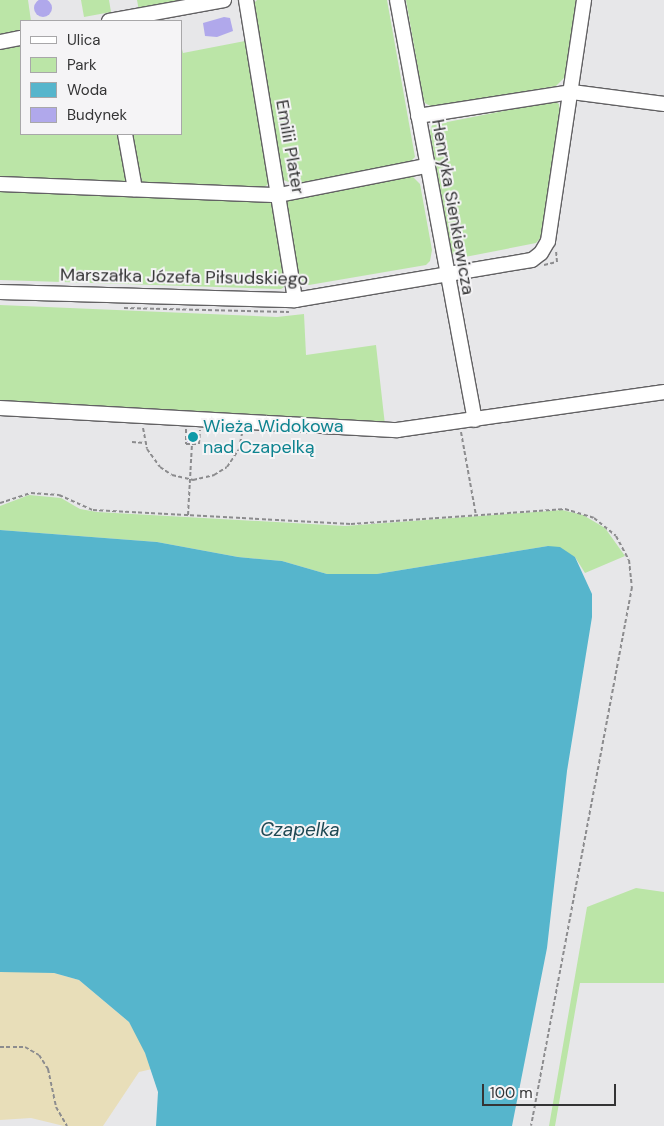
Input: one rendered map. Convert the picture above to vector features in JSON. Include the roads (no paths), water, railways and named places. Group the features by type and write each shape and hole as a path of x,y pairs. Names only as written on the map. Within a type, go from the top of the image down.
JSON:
{"street":[{"path":"114,20 224,0"},
{"name":"Emilii Plater","path":"246,0 295,300"},
{"name":"Henryka Sienkiewicza","path":"397,0 445,276 475,420"},
{"path":"572,92 584,0"},
{"path":"0,42 20,38"},
{"path":"418,116 572,92 664,104"},
{"name":"Marszałka Józefa Piłsudskiego","path":"0,292 295,300 532,260 541,253 548,241 572,92"},
{"path":"125,135 135,189"},
{"path":"0,184 279,194 426,166"},
{"path":"0,408 397,430 664,392"}],"water":[{"name":"Czapelka","path":"0,530 157,542 238,557 282,561 327,574 377,574 548,546 560,547 575,557 592,594 592,617 567,771 547,948 512,1126 156,1126 158,1092 145,1053 129,1022 79,980 54,973 0,972"}],"place":[{"name":"Wieża Widokowa nad Czapelką","path":"193,437"}]}
